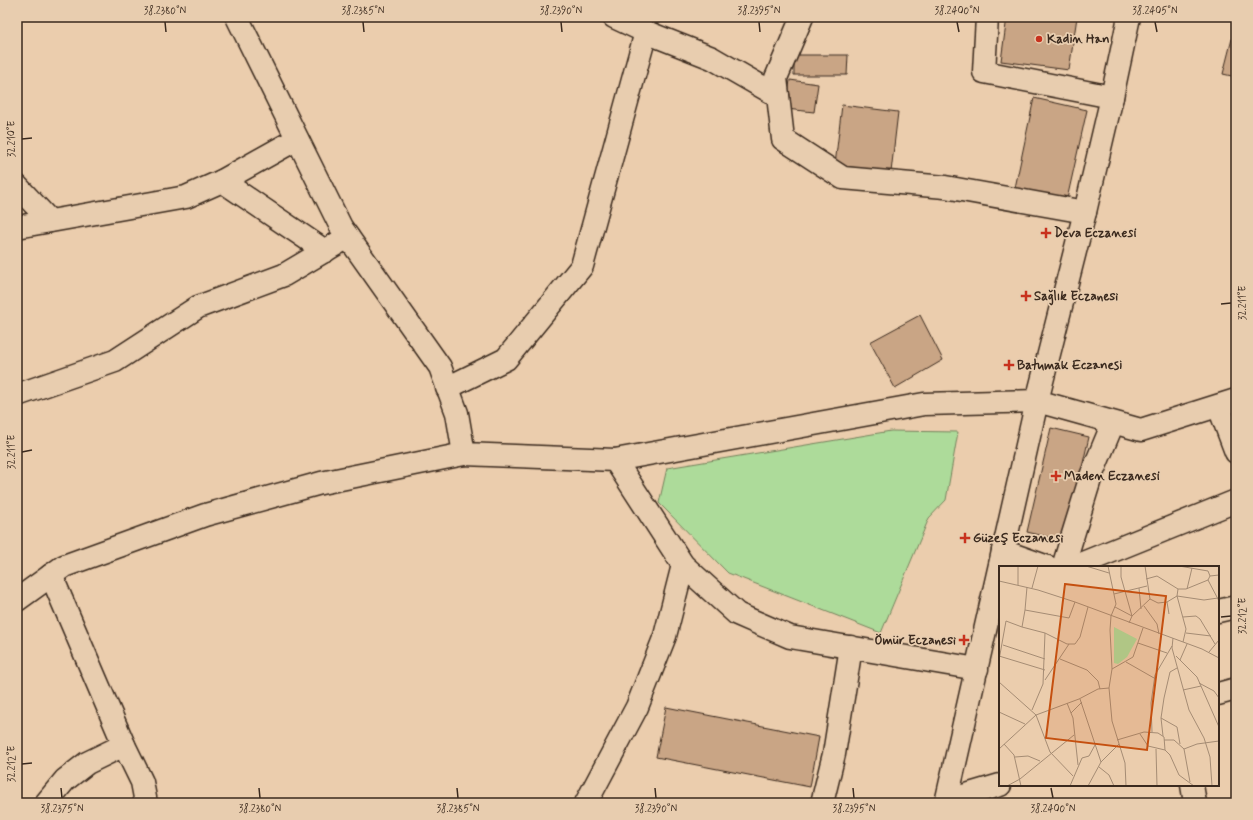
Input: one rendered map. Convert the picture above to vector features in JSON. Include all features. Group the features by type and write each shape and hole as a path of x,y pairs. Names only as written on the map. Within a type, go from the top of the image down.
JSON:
{"street":[{"path":"237,17 341,227 440,367 457,413 464,454"},
{"path":"614,17 646,32 712,58 778,96"},
{"path":"802,17 776,78 783,139 843,178 945,187 1085,212"},
{"path":"988,17 984,72 1112,97"},
{"path":"1000,566 1037,401 1085,212 1129,17"},
{"path":"447,388 506,359 582,266 646,32"},
{"path":"17,227 186,197 222,181 297,139"},
{"path":"222,181 325,251"},
{"path":"17,186 50,221"},
{"path":"17,394 115,361 198,307 284,275 348,238"},
{"path":"21,591 51,575 64,566 205,515 321,483 464,454 615,460 924,404 1037,401 1141,430 1227,403 1236,452"},
{"path":"1063,566 1091,476 1113,423"},
{"path":"615,460 683,565 737,614 790,637 976,669"},
{"path":"1075,566 1236,501"},
{"path":"1003,551 1045,566"},
{"path":"586,803 637,707 665,636 683,565"},
{"path":"946,802 999,568"},
{"path":"51,575 124,745 142,782 146,803"},
{"path":"1219,611 1236,607"},
{"path":"822,803 834,754 851,647"},
{"path":"1219,694 1236,689"},
{"path":"46,803 65,780 88,763 124,745"},
{"path":"946,802 999,785"},
{"path":"1192,786 1195,803"}],"green space":[{"path":"891,431 958,432 946,500 929,518 881,633 728,573 659,503 667,468"}],"building":[{"name":"Kadin Han","path":"1007,17 1077,17 1069,70 1001,61"},
{"path":"1236,23 1236,77 1223,74"},
{"path":"794,55 848,55 847,75 794,75"},
{"path":"790,80 818,84 814,112 786,109"},
{"path":"1034,98 1087,110 1067,199 1015,188"},
{"path":"842,105 898,112 891,172 835,165"},
{"path":"920,315 943,360 895,388 870,342"},
{"path":"1051,428 1089,437 1065,541 1027,532"},
{"path":"666,707 819,737 810,787 656,757"}],"place":[{"name":"Kadin Han","path":"1039,39"},
{"name":"Deva Eczanesi","path":"1046,233"},
{"name":"Sağlık Eczanesi","path":"1026,296"},
{"name":"Batumak Eczanesi","path":"1009,365"},
{"name":"Maden Eczanesi","path":"1056,476"},
{"name":"Güzeş Eczanesi","path":"965,538"},
{"name":"Ömür Eczanesi","path":"964,640"}]}
